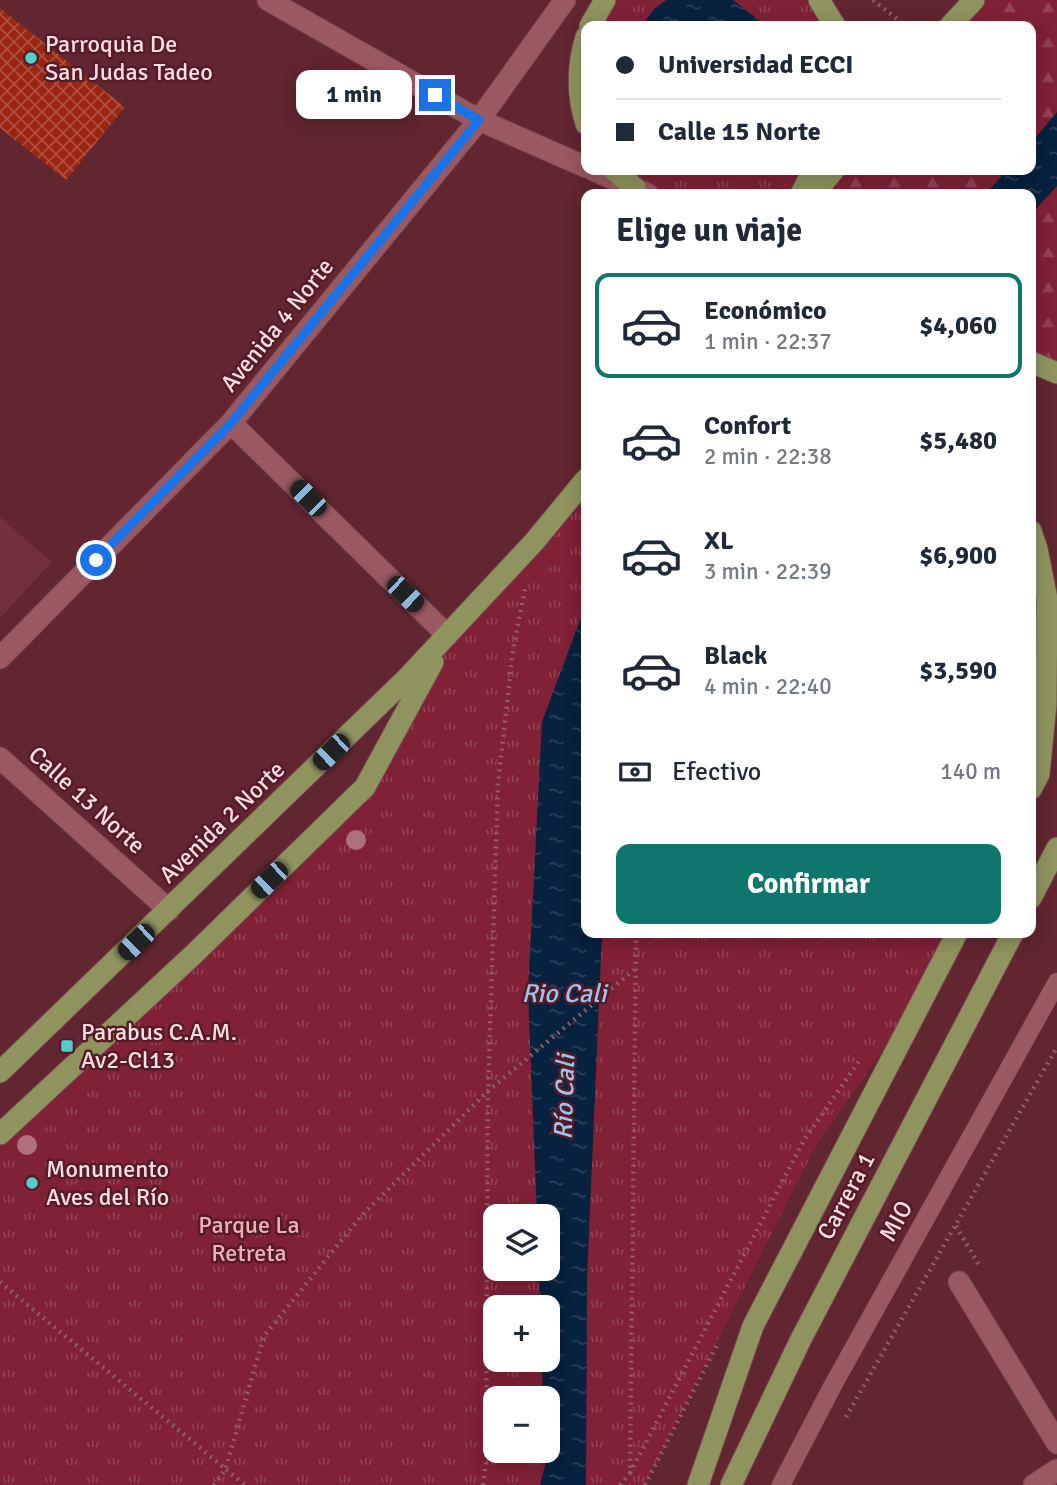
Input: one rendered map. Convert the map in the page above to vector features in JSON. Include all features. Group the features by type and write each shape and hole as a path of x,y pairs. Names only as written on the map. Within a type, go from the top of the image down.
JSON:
{"main road":[{"path":"593,21 605,0"},
{"path":"820,0 832,21"},
{"path":"955,21 974,0"},
{"path":"581,59 581,104"},
{"path":"621,175 639,189"},
{"path":"818,189 830,175"},
{"path":"1036,364 1057,373"},
{"name":"Avenida 2 Norte","path":"0,1072 408,677 534,542 581,485"},
{"path":"1036,546 1047,599 1046,704 1036,778"},
{"path":"0,1134 193,955 365,787 447,635"},
{"path":"1036,888 1057,848"},
{"path":"698,1485 753,1326 954,938"},
{"name":"Carrera 1","path":"731,1485 801,1339 1010,938"}],"street":[{"path":"268,0 479,120 581,165"},
{"name":"Avenida 4 Norte","path":"0,658 231,423 479,120 565,0"},
{"path":"605,175 637,189"},
{"path":"231,423 447,635"},
{"name":"Calle 13 Norte","path":"0,758 169,910"},
{"path":"959,1282 1057,1443"},
{"path":"1034,1485 1057,1470"}],"lane":[{"name":"MIO","path":"781,1485 832,1387 1057,982"}],"path":[{"path":"873,0 900,21"},
{"path":"483,1485 486,1465 490,1089 498,783 513,650 526,582"},
{"path":"630,1472 632,971 635,938"},
{"path":"214,1485 225,1470 264,1336 362,1215 490,1089 632,971"},
{"path":"843,1421 1057,1047"},
{"path":"620,1485 630,1472 804,1140 867,1050"},
{"path":"0,1282 244,1485"}],"shaded area":[{"path":"0,517 52,562 0,618"}],"green space":[{"path":"605,0 666,0 654,9 646,21 593,21"},
{"path":"733,0 819,0 832,21 760,21"},
{"path":"974,0 1057,0 1057,112 1036,137 1036,21 955,21"},
{"path":"622,175 810,175 804,189 642,189"},
{"path":"830,175 1003,175 990,189 818,189"},
{"path":"1057,186 1057,373 1036,364 1036,209"},
{"name":"Parque La Retreta","path":"581,485 581,617 542,722 528,993 537,1204 483,1204 483,1281 539,1281 540,1295 483,1295 483,1372 542,1372 543,1386 483,1386 483,1463 545,1463 540,1485 0,1485 0,1134 365,787 447,635"},
{"path":"1036,552 1047,599 1036,730"},
{"path":"602,938 954,938 933,979 816,1146 645,1485 586,1485 587,1278"}],"water":[{"path":"666,0 733,0 760,21 646,21 654,9"},
{"path":"1057,112 1057,186 1036,209 1036,189 990,189 1003,175 1036,175 1036,137"},
{"name":"Rio Cali","path":"581,617 581,938 602,938 587,1278 586,1485 540,1485 545,1463 560,1463 560,1386 543,1386 542,1372 560,1372 560,1295 540,1295 539,1281 560,1281 560,1204 537,1204 528,993 542,722"}],"building":[{"name":"Parroquia De San Judas Tadeo","path":"0,8 125,107 66,180 0,128"}],"place":[{"name":"Parroquia De San Judas Tadeo","path":"31,58"},
{"name":"Parabus C.A.M. Av2-Cl13","path":"67,1046"},
{"name":"Monumento Aves del Río","path":"32,1183"}],"route":[{"path":"96,560 231,423 479,120 435,95"}],"water label":[{"name":"Río Cali","path":"565,1097"}]}
